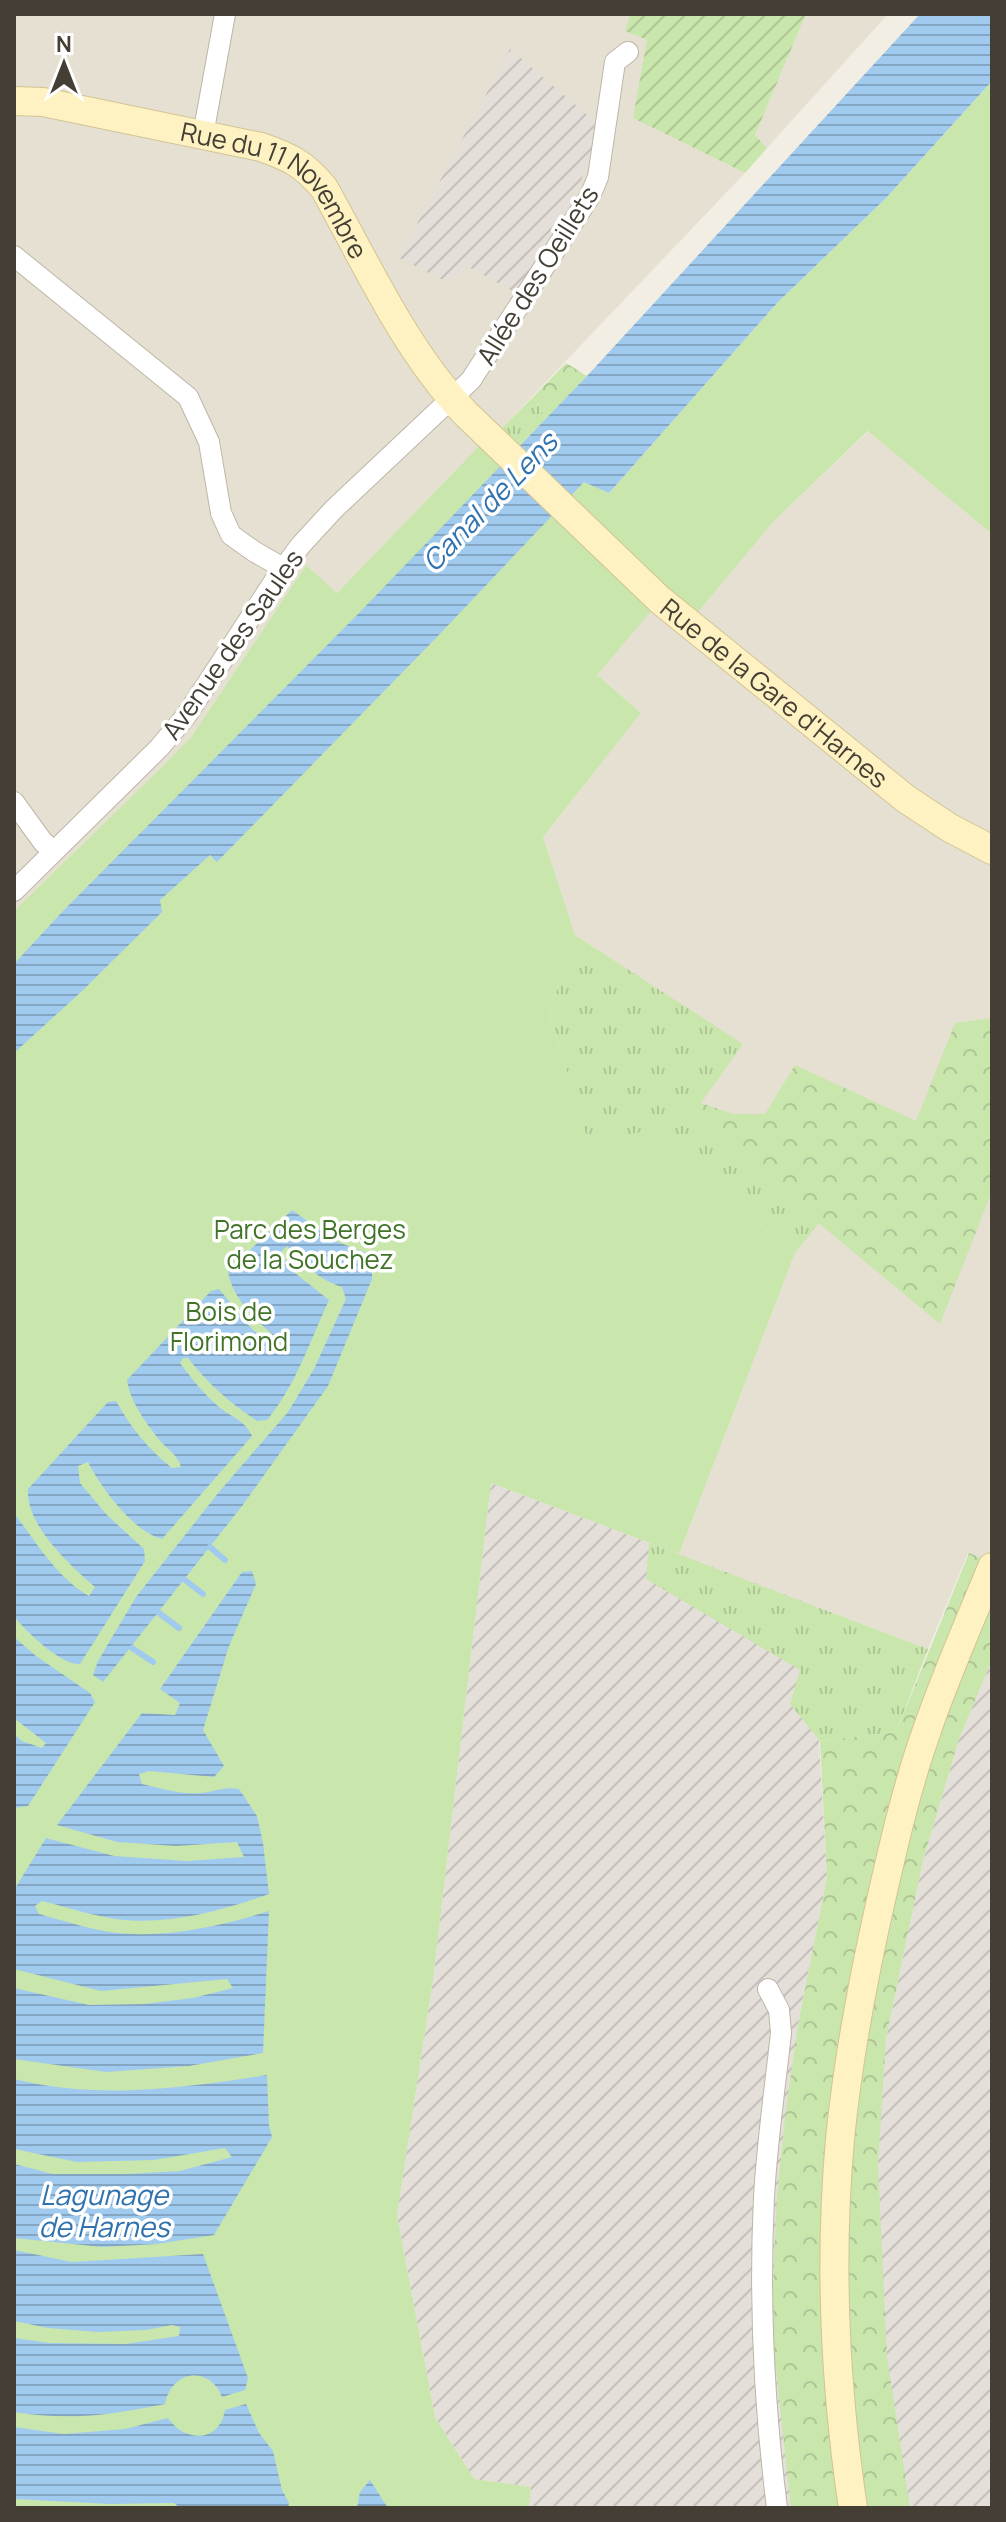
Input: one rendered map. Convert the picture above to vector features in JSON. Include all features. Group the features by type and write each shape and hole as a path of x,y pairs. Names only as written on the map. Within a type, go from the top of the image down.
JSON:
{"main road":[{"name":"Rue du 11 Novembre","path":"14,101 43,102 261,147 293,158 310,171 324,188 410,342 451,399 488,435"},
{"name":"Rue de la Gare d'Harnes","path":"488,435 660,600 906,799 950,828 992,850"},
{"path":"853,2508 843,2418 835,2234 840,2139 851,2045 898,1823 927,1731 992,1567"}],"street":[{"path":"203,135 225,14"},
{"name":"Allée des Oeillets","path":"451,399 471,380 590,196 598,177 615,62 628,52"},
{"path":"14,256 188,397 209,442 221,513 231,535 283,568"},
{"name":"Avenue des Saules","path":"14,891 159,748 186,716 300,546 334,509 451,399"},
{"path":"14,802 53,851"},
{"path":"768,1989 779,2010 781,2033 765,2185 762,2351 777,2508"}],"shaded area":[{"path":"14,14 630,14 626,31 647,40 634,118 745,173 502,428 480,445 337,593 305,566 192,736 14,911"},
{"path":"806,14 888,14 767,148 755,135"},
{"path":"510,49 599,125 598,137 582,178 551,240 518,294 465,265 457,277 443,280 399,258"},
{"path":"869,431 992,534 992,1562 968,1553 928,1649 679,1554 795,1253 819,1222 691,1117 742,1044 575,935 543,837 641,713 596,675 670,589 698,612 774,521"},
{"path":"491,1483 811,1604 827,1877 798,2025 886,2039 923,1861 959,1739 992,1660 992,2508 529,2508 531,2487 474,2479 435,2417 397,2215 433,1980"}],"green space":[{"path":"630,14 806,14 755,135 767,148 745,173 633,118 647,40 625,31"},
{"name":"Parc des Berges de la Souchez","path":"992,81 992,534 868,431 774,521 698,612 670,589 597,675 641,713 543,837 575,935 549,1013 588,1140 644,1132 795,1253 679,1554 491,1483 433,1980 397,2215 435,2417 474,2479 531,2487 529,2508 14,2508 14,911 192,736 306,565 337,593 480,445 584,481 609,493 778,302 886,198"},
{"path":"566,363 587,376 546,419 533,397"},
{"path":"533,397 546,419 477,489 480,445"},
{"path":"575,935 743,1044 691,1117 820,1222 795,1253 644,1132 588,1141 549,1013"},
{"path":"992,1018 992,1191 940,1324 691,1117 701,1103 733,1114 765,1114 795,1065 916,1121 955,1023"},
{"path":"649,1543 928,1649 896,1732 820,1741 790,1704 800,1670 646,1579"},
{"path":"969,1553 992,1562 992,1660 959,1739 923,1861 886,2039 878,2165 887,2356 910,2508 791,2508 774,2351 773,2287 777,2196 786,2109 798,2025 827,1877 820,1741 896,1732"}],"water":[{"name":"Canal de Lens","path":"920,14 992,14 992,81 886,198 778,302 609,493 584,482 217,862 210,855 160,900 162,912 14,1053 14,964 587,376"},
{"path":"292,1210 335,1241 372,1255 372,1279 328,1386 242,1506 103,1682 93,1675 98,1661 136,1597 219,1492 288,1412 314,1369 346,1299 342,1287 312,1271 287,1246 280,1253 295,1273 329,1300 294,1377 267,1420 257,1421 238,1407 212,1385 188,1358 183,1358 180,1363 198,1386 219,1407 241,1422 252,1436 162,1539 140,1528 130,1518 101,1484 88,1462 78,1466 80,1483 107,1515 144,1549 145,1561 80,1664 54,1654 14,1616 14,1513 57,1569 89,1596 95,1587 62,1556 41,1530 29,1503 28,1489 108,1402 116,1401 141,1438 163,1461 172,1468 181,1467 143,1417 127,1380 211,1291 219,1289 252,1329 276,1348 281,1348 283,1344 257,1320 235,1292 228,1271"},
{"path":"252,1571 256,1584 229,1646 203,1730 224,1766 214,1777 149,1771 139,1774 142,1784 178,1792 239,1789 257,1816 269,1894 213,1911 154,1920 115,1919 42,1901 35,1906 39,1914 107,1932 136,1934 194,1930 269,1911 263,2053 189,2066 106,2072 14,2059 14,1988 89,2005 144,2004 193,1998 233,1988 227,1979 101,1991 14,1969 14,1890 46,1838 114,1856 187,1861 244,1857 237,1842 176,1846 117,1842 57,1825 142,1713 175,1715 180,1703 160,1689 242,1572"},
{"path":"14,1637 90,1693 95,1702 28,1806 14,1808 14,1734 22,1741 42,1748 46,1743 14,1718"},
{"name":"Lagunage de Harnes","path":"267,2075 272,2137 214,2235 157,2244 102,2247 14,2238 14,2164 53,2174 126,2174 180,2171 232,2157 225,2148 154,2160 77,2162 14,2149 14,2079 77,2089 140,2090"},
{"name":"Lagunage de Harnes","path":"14,2250 72,2262 203,2254 248,2378 245,2390 222,2397 209,2380 192,2376 175,2384 165,2404 90,2416 14,2412 14,2338 50,2343 125,2344 179,2336 180,2327 172,2325 146,2330 98,2332 48,2328 14,2321"},
{"path":"246,2404 259,2433 273,2451 288,2508 180,2508 174,2503 110,2504 14,2499 14,2427 64,2434 125,2429 168,2418 183,2432 200,2436 216,2429 225,2410"},
{"path":"370,2480 388,2508 357,2508 360,2492"}],"waterway":[{"path":"210,1547 225,1560"},
{"path":"185,1580 203,1594"},
{"path":"159,1613 179,1628"},
{"path":"132,1648 153,1662"}],"park label":[{"name":"Bois de Florimond","path":"229,1326"}]}
